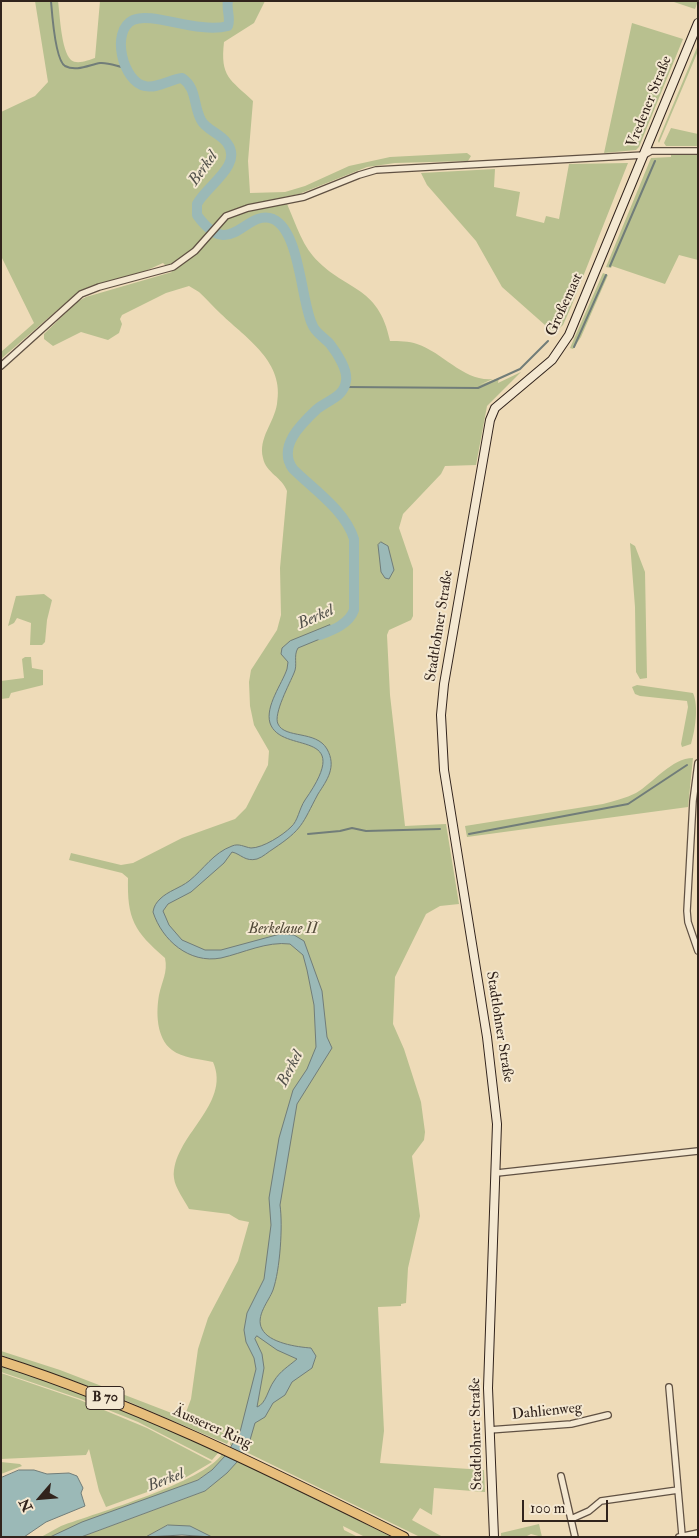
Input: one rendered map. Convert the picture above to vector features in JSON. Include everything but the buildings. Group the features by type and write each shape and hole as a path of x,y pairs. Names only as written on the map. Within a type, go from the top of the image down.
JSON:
{"main road":[{"name":"Äusserer Ring","path":"1,1361 98,1395 206,1440 404,1537"}],"street":[{"name":"Vredener Straße","path":"628,191 698,23"},
{"path":"1,366 81,294 99,287 173,267 184,261 218,222 235,212 304,198 359,175 376,170 644,154 651,151 698,151"},
{"name":"Großemast","path":"495,408 538,373 562,347 583,303 628,191"},
{"name":"Stadtlohner Straße","path":"494,1537 489,1430 489,1354 496,1173 495,1094 444,770 441,735 444,684 487,431 495,408"},
{"path":"698,763 693,801 687,911 688,922 698,951"},
{"path":"496,1173 698,1151"},
{"path":"669,1387 681,1536 698,1534"},
{"name":"Dahlienweg","path":"489,1430 571,1424 608,1415"},
{"path":"561,1476 575,1537"},
{"path":"571,1519 589,1511 601,1501 678,1490"}],"green space":[{"name":"Berkelaue II","path":"35,1 58,1 61,32 65,49 71,60 80,62 95,58 100,1 265,1 254,23 224,42 223,54 225,70 228,76 253,101 248,161 250,193 285,192 305,186 349,166 390,157 467,153 471,156 468,161 395,163 367,167 299,194 284,197 300,236 308,250 324,267 369,298 385,322 390,341 417,344 427,348 463,372 483,379 493,379 479,385 499,378 498,383 521,372 487,406 476,465 445,466 441,474 403,514 399,528 413,569 413,616 411,620 389,630 387,635 390,695 405,826 446,824 459,904 440,906 426,914 395,977 393,1024 404,1049 421,1102 425,1132 424,1140 412,1156 420,1216 408,1268 406,1303 401,1304 401,1306 378,1307 384,1431 380,1463 484,1470 485,1492 434,1488 432,1515 420,1508 412,1520 443,1537 420,1537 244,1451 246,1446 237,1438 232,1446 230,1445 231,1435 185,1415 191,1399 198,1349 208,1318 238,1261 249,1222 239,1220 229,1214 189,1209 178,1190 174,1178 176,1163 215,1092 217,1078 213,1062 186,1057 176,1053 163,1039 158,1024 158,1009 159,995 165,972 165,958 146,940 134,923 129,904 128,878 122,873 69,860 71,853 121,865 133,863 182,838 235,819 246,808 268,765 269,751 254,725 250,706 249,682 251,670 277,630 281,615 280,568 287,491 282,482 267,468 262,451 264,437 277,404 278,389 270,364 262,353 199,292 189,286 166,293 122,315 119,333 108,340 81,332 53,346 44,339 44,334 77,302 86,297 172,272 163,263 143,272 91,286 78,292 1,359 1,352 34,323 1,256 1,112 35,96 48,82"},
{"path":"671,1 698,1 695,9"},
{"path":"632,23 683,39 639,147 636,150 604,153"},
{"path":"698,45 698,51 659,143 658,141"},
{"path":"671,128 698,134 698,146 666,146 664,143"},
{"path":"671,155 698,155 698,260 679,255 665,284 612,266 611,268 606,267 651,158 671,157"},
{"path":"628,163 571,307 563,325 554,333 502,287 476,241 427,185 421,173 495,169 494,187 520,192 516,216 544,223 546,216 559,219 569,164"},
{"path":"603,273 608,275 581,337 573,349 570,348"},
{"path":"630,543 635,546 645,572 647,678 640,679 636,672 635,607"},
{"path":"44,594 52,600 47,620 45,642 42,645 30,645 31,623 17,618 14,623 8,626 16,596"},
{"path":"31,657 32,668 43,670 43,685 11,693 9,698 1,699 1,681 24,678 22,659"},
{"path":"637,685 693,693 696,711 691,744 682,747 681,744 688,707 687,701 640,696 635,694 632,687"},
{"path":"693,758 688,807 467,837 465,826 603,804 624,798 642,789 670,766 685,759"},
{"path":"1,1351 60,1370 226,1434 229,1440 227,1444 113,1395 1,1355"},
{"path":"1,1365 111,1406 219,1452 212,1460 138,1422 81,1399 1,1372"},
{"path":"1,1373 80,1400 147,1428 212,1462 183,1479 106,1507 99,1491 89,1449 86,1455 1,1459"},
{"path":"222,1454 225,1456 212,1470 198,1480 50,1537 41,1537 61,1526 172,1486 211,1465"},
{"path":"238,1461 392,1537 365,1537 343,1526 344,1530 358,1537 212,1537 168,1525 146,1537 81,1537 205,1491"},
{"path":"1,1462 20,1464 22,1466 1,1474"},
{"path":"539,1524 542,1537 531,1534 525,1537 501,1537 501,1533"}],"water":[{"path":"381,542 388,546 394,570 389,579 385,578 381,572 378,545"},
{"path":"330,625 332,634 298,648 295,670 280,706 277,719 278,724 287,732 316,739 322,743 330,756 330,773 301,825 283,842 263,856 253,860 246,859 232,852 224,863 191,892 168,904 163,911 169,925 182,940 205,950 221,950 280,934 294,935 304,941 322,991 327,1037 332,1048 297,1104 280,1205 281,1236 279,1260 273,1290 260,1319 262,1329 271,1338 291,1345 311,1348 316,1356 312,1368 292,1382 285,1395 273,1403 265,1417 255,1423 250,1440 237,1462 205,1491 81,1537 50,1537 82,1522 198,1480 212,1470 225,1456 240,1432 256,1369 254,1358 246,1342 244,1330 247,1313 264,1279 271,1225 269,1198 279,1138 293,1090 307,1069 316,1047 314,1005 303,955 290,944 273,944 221,958 209,959 198,957 178,948 170,940 163,932 153,912 156,903 163,896 189,881 225,849 237,845 251,848 261,846 272,841 287,830 295,822 303,803 319,777 323,761 320,752 311,746 287,739 277,733 270,723 269,716 272,702 287,669 288,662 281,654 282,648 290,641","holes":["257,1336 277,1350 297,1359 279,1374 263,1403 257,1407 264,1368 262,1354 255,1339"]},
{"path":"19,1470 34,1470 47,1474 69,1473 77,1476 83,1488 81,1493 85,1506 46,1522 24,1537 1,1537 1,1478"},
{"path":"168,1525 190,1526 212,1537 182,1535 146,1537"}],"waterway":[{"path":"51,1 56,46 65,66 78,68 103,63 127,68"},
{"name":"Berkel","path":"228,1 228,26 216,28 203,27 152,18 133,20 126,26 122,34 122,56 131,76 145,86 150,87 182,78 187,82 201,120 227,143 231,151 231,159 222,175 197,204 197,215 209,229 219,234 229,234 254,220 263,218 273,219 282,226 289,237 294,251 312,324 315,330 333,348 344,367 346,381 342,391 335,398 317,409 304,422 293,436 288,452 289,461 293,469 336,509 350,528 354,539 354,610 344,623 320,635"},
{"path":"610,266 655,161"},
{"path":"574,347 606,275"},
{"path":"345,387 478,388 520,369 548,341"},
{"path":"469,834 628,804 687,765"},
{"path":"308,834 352,828 366,831 440,829"}]}
